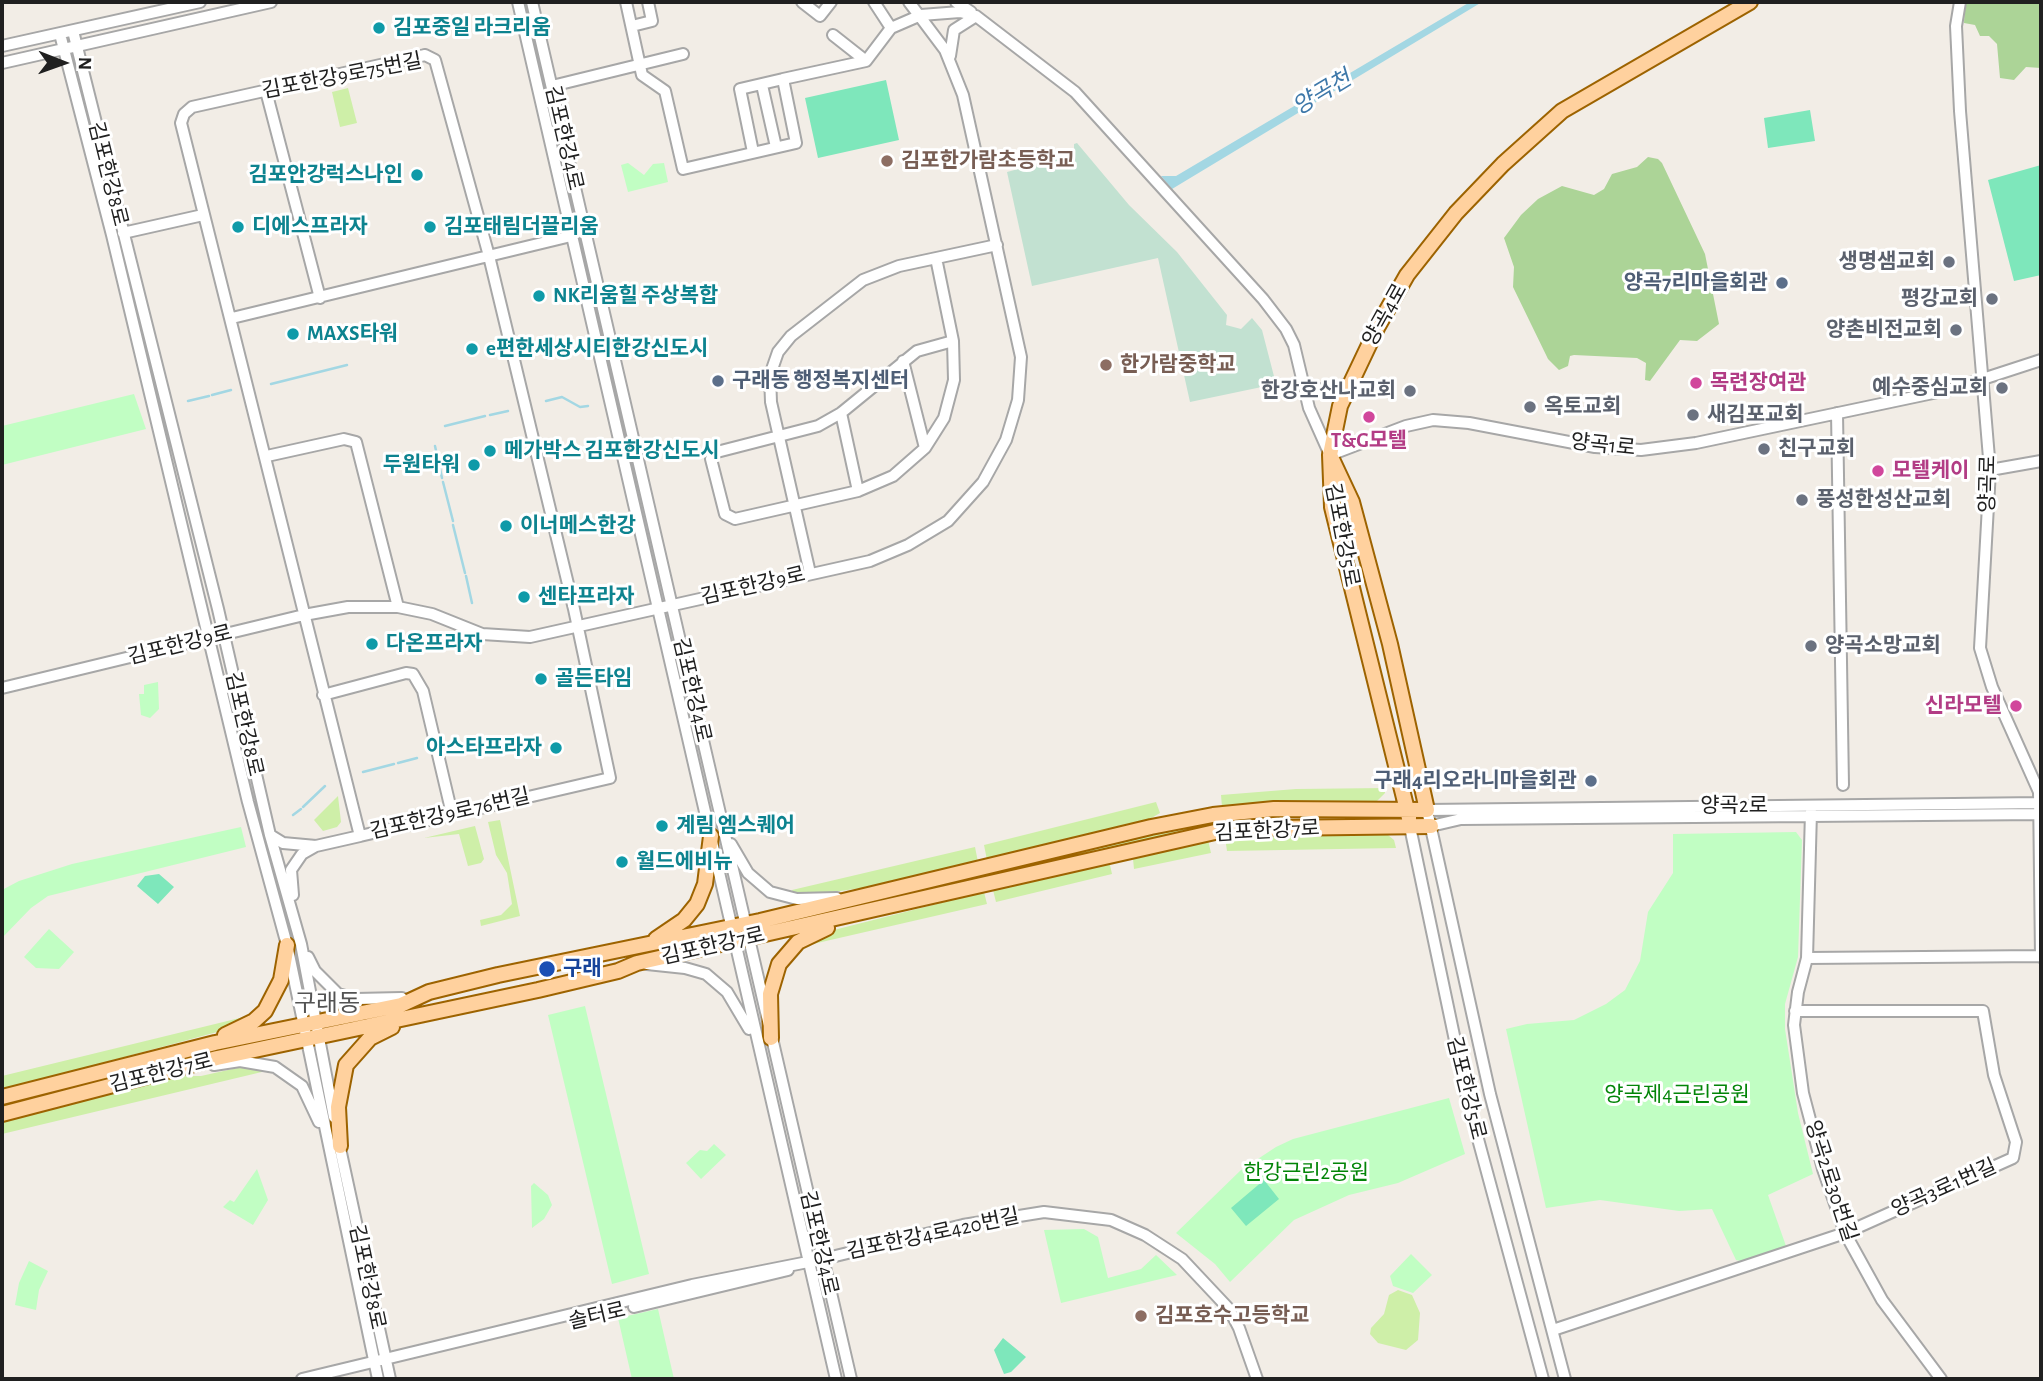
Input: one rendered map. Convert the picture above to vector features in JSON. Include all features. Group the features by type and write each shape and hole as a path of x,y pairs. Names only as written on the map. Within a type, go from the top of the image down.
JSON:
{"main road":[{"name":"양곡4로","path":"1330,455 1338,414 1349,384 1407,275 1456,213 1503,164 1562,111 1750,2"},
{"name":"김포한강5로","path":"1330,455 1332,506 1410,827"},
{"name":"김포한강5로","path":"1330,455 1352,502 1390,644 1427,810"},
{"path":"1377,810 1393,801 1400,779"},
{"name":"김포한강7로","path":"739,933 857,898 1151,827 1213,815 1275,809 1427,810"},
{"name":"김포한강7로","path":"2,1114 187,1068 401,1005 429,992 885,908 1215,832 1274,828 1431,826"},
{"path":"638,955 670,931 697,904 705,884 717,832"},
{"path":"763,1039 770,994 784,957 811,933 885,908"},
{"path":"156,1057 224,1035 254,1021 274,998 294,945"},
{"name":"김포한강7로","path":"2,1097 156,1057 312,1030 423,1015 538,990 638,955"},
{"path":"335,1147 341,1080 352,1056 370,1038 423,1015"}],"street":[{"path":"2,46 200,2"},
{"path":"2,63 271,2"},
{"name":"김포한강4로","path":"518,2 659,608 717,832"},
{"name":"김포한강4로","path":"532,2 673,605 717,832 763,1039 808,1262 836,1379"},
{"path":"626,2 642,75 665,91 683,169 796,143 783,79"},
{"path":"632,26 652,21 648,2"},
{"path":"802,2 820,16 831,2"},
{"path":"874,2 891,28"},
{"name":"김포한강9로","path":"2,688 304,615 348,607 398,607 432,614 482,634 530,637 870,561 929,534 967,502 995,461 1013,418 1021,357 969,119 951,62 921,15 909,2"},
{"path":"956,2 1075,92 1263,299 1290,337 1309,408 1330,455"},
{"name":"양곡로","path":"1960,2 1956,26 1960,111 1990,470 1980,648 1992,687 2038,777 2041,803 2041,957"},
{"path":"753,152 740,89 866,61 891,28 921,15 960,12 976,16"},
{"path":"951,62 954,30 976,16"},
{"name":"김포한강8로","path":"73,31 224,635 270,835 295,920 294,945"},
{"name":"김포한강8로","path":"60,34 248,802 294,945 380,1363 378,1379"},
{"path":"833,35 866,61"},
{"path":"552,86 683,54"},
{"name":"김포한강9로75번길","path":"304,615 267,456 181,123 184,114 192,107 425,55 435,60 489,256 577,628"},
{"path":"762,85 776,148"},
{"path":"266,91 320,298"},
{"path":"123,233 203,215"},
{"path":"232,318 571,236"},
{"path":"810,573 769,388 774,362 784,343 863,280 899,266 998,245"},
{"path":"936,258 953,341 954,380 951,398 937,432 925,448 893,476 858,491 729,518 723,508 711,459 713,453 818,426 841,413 903,361 926,346 953,341"},
{"name":"양곡1로","path":"1330,455 1406,426 1433,420 1469,423 1595,447 1641,450 1696,443 1982,380 2041,360"},
{"path":"903,361 925,448"},
{"path":"1304,385 1322,390 1349,384"},
{"path":"841,413 858,491"},
{"path":"1837,413 1843,785"},
{"path":"267,456 344,439 356,442 398,607"},
{"path":"1990,470 2041,461"},
{"name":"김포한강9로76번길","path":"304,615 360,836 610,778 577,628"},
{"path":"323,695 406,673 413,674 423,691 452,814"},
{"name":"양곡2로","path":"1431,826 1461,819 2041,803"},
{"name":"양곡2로","path":"1427,810 1810,810 2041,814"},
{"name":"김포한강5로","path":"1427,810 1490,1094 1565,1379"},
{"name":"양곡2로30번길","path":"1810,810 1807,958 1795,1011 1796,1051 1803,1093 1845,1233 1882,1300 1941,1379"},
{"name":"김포한강5로","path":"1410,827 1468,1102 1543,1379"},
{"path":"717,832 740,862 770,892 797,899 857,898"},
{"path":"270,835 284,844 316,846 360,836"},
{"path":"295,920 291,870 302,854 316,846"},
{"path":"294,945 314,971 338,994 356,999 390,1000 429,992"},
{"path":"638,955 705,974 727,992 763,1039"},
{"path":"1807,958 2041,957"},
{"name":"양곡3로1번길","path":"1553,1330 1845,1233 2013,1157 2016,1142 1994,1075 1986,1015 1983,1011 1795,1011"},
{"name":"김포한강4로","path":"763,1039 823,1259 851,1379"},
{"path":"187,1068 240,1062 262,1063 282,1071 302,1086 335,1147"},
{"name":"김포한강4로420번길","path":"823,1259 1008,1216 1065,1212 1111,1220 1164,1246 1215,1291 1239,1328 1257,1379"},
{"name":"솔터로","path":"302,1379 380,1363 692,1285 823,1259"},
{"name":"김포한강8로","path":"380,1363 390,1379"}],"green space":[{"path":"1965,2 2041,2 2041,68 2026,67 2014,80 2000,78 1997,44 1989,36 1980,36 1975,25 1964,23"},
{"path":"886,80 899,140 818,158 805,98"},
{"path":"348,88 357,123 340,127 332,92"},
{"path":"1810,110 1815,141 1768,148 1764,118"},
{"path":"1077,143 1129,205 1177,252 1227,315 1226,325 1241,329 1252,318 1262,330 1276,384 1190,402 1158,258 1032,286 1007,172 1074,154 1074,144"},
{"path":"1648,157 1658,159 1662,163 1705,254 1719,324 1697,341 1680,340 1650,381 1645,380 1646,363 1637,358 1574,355 1570,356 1568,366 1559,370 1548,359 1513,287 1514,267 1504,238 1521,215 1538,199 1562,186 1594,195 1604,189 1612,174 1637,167"},
{"path":"628,163 644,175 653,164 664,163 668,182 628,192 621,165"},
{"path":"2041,165 2041,275 2014,281 1988,180"},
{"path":"134,394 146,429 2,465 2,426"},
{"path":"158,682 159,709 150,718 141,715 139,694 144,694 144,685"},
{"path":"1385,788 1385,793 1375,803 1274,802 1222,807 1221,795 1296,789"},
{"path":"338,796 341,822 337,827 323,831 314,820"},
{"path":"1156,802 1160,813 1148,820 987,860 984,845"},
{"path":"500,820 520,916 481,926 480,920 501,915 512,904 507,873 496,855 488,822"},
{"path":"1207,823 1207,828 850,906 1141,835"},
{"path":"475,826 484,859 481,863 468,866 459,834 424,838"},
{"path":"241,827 246,847 48,896 31,908 2,938 2,890 19,881 72,864"},
{"name":"양곡제4근린공원","path":"1796,832 1802,840 1798,957 1785,1004 1785,1029 1798,1113 1813,1174 1768,1195 1786,1246 1745,1262 1736,1260 1712,1209 1679,1211 1600,1200 1546,1208 1506,1029 1527,1024 1574,1020 1606,1004 1625,990 1640,961 1648,912 1673,873 1673,834"},
{"path":"1388,835 1394,840 1396,848 1227,851 1225,837"},
{"path":"1208,840 1211,853 1134,869 1133,859 1157,850"},
{"path":"975,847 978,862 868,887 806,896 793,893 792,890"},
{"path":"1094,865 1110,865 1112,874 996,902 993,890"},
{"path":"159,874 174,887 158,904 137,886 145,876"},
{"path":"984,892 987,904 813,944 812,938 826,932"},
{"path":"49,929 74,952 59,969 36,968 24,957"},
{"path":"585,1006 649,1274 612,1284 548,1015"},
{"path":"252,1015 232,1028 2,1090 2,1076"},
{"path":"246,1066 266,1071 2,1134 2,1121 181,1076 201,1076"},
{"name":"한강근린2공원","path":"1449,1098 1465,1154 1398,1183 1349,1195 1294,1220 1230,1282 1215,1264 1176,1233 1241,1170 1276,1147 1293,1139"},
{"path":"714,1144 726,1155 701,1179 686,1163 700,1150 707,1151"},
{"path":"257,1169 268,1200 253,1225 223,1207 230,1200 234,1202"},
{"path":"1264,1180 1279,1199 1246,1226 1231,1208"},
{"path":"534,1183 548,1195 552,1205 544,1219 532,1228 531,1186"},
{"path":"1084,1229 1098,1237 1108,1278 1141,1269 1156,1255 1177,1275 1061,1303 1044,1230"},
{"path":"1411,1254 1432,1275 1413,1293 1393,1286 1390,1276"},
{"path":"29,1261 48,1271 39,1290 36,1310 15,1305 19,1283"},
{"path":"1398,1290 1412,1295 1420,1313 1418,1340 1406,1350 1378,1343 1370,1334 1371,1328 1384,1314 1389,1295"},
{"path":"658,1309 674,1379 632,1379 618,1318"},
{"path":"1003,1338 1026,1357 1011,1372 1004,1374 994,1350"}],"water":[{"name":"양곡천","path":"1470,2 1482,2 1172,189 1161,176 1176,176"}],"waterway":[{"path":"271,384 347,365"},
{"path":"212,395 231,390"},
{"path":"188,401 209,396"},
{"path":"546,401 562,397 580,407 588,406"},
{"path":"490,415 508,411"},
{"path":"445,426 485,416"},
{"path":"435,446 442,478"},
{"path":"443,482 453,521"},
{"path":"453,525 465,573"},
{"path":"466,576 472,603"},
{"path":"453,749 493,740"},
{"path":"398,763 417,758"},
{"path":"363,772 394,764"},
{"path":"303,807 325,786"},
{"path":"293,815 301,809"}],"place":[{"name":"김포중일 라크리움","path":"379,28"},
{"name":"김포한가람초등학교","path":"887,161"},
{"name":"김포안강럭스나인","path":"417,175"},
{"name":"디에스프라자","path":"238,227"},
{"name":"김포태림더끌리움","path":"430,227"},
{"name":"생명샘교회","path":"1949,262"},
{"name":"양곡7리마을회관","path":"1782,283"},
{"name":"NK리움힐 주상복합","path":"539,296"},
{"name":"평강교회","path":"1992,299"},
{"name":"양촌비전교회","path":"1956,330"},
{"name":"MAXS타워","path":"293,334"},
{"name":"e편한세상시티한강신도시","path":"472,349"},
{"name":"한가람중학교","path":"1106,365"},
{"name":"구래동 행정복지센터","path":"718,381"},
{"name":"목련장여관","path":"1696,383"},
{"name":"예수중심교회","path":"2002,388"},
{"name":"한강호산나교회","path":"1410,391"},
{"name":"옥토교회","path":"1530,407"},
{"name":"새김포교회","path":"1693,415"},
{"name":"T&G모텔","path":"1369,417"},
{"name":"친구교회","path":"1764,449"},
{"name":"메가박스 김포한강신도시","path":"490,451"},
{"name":"두원타워","path":"474,465"},
{"name":"모텔케이","path":"1878,471"},
{"name":"풍성한성산교회","path":"1802,500"},
{"name":"이너메스한강","path":"506,526"},
{"name":"센타프라자","path":"524,597"},
{"name":"다온프라자","path":"372,644"},
{"name":"양곡소망교회","path":"1811,646"},
{"name":"골든타임","path":"541,679"},
{"name":"신라모텔","path":"2016,706"},
{"name":"아스타프라자","path":"556,748"},
{"name":"구래4리오라니마을회관","path":"1591,781"},
{"name":"계림 엠스퀘어","path":"662,826"},
{"name":"월드에비뉴","path":"622,862"},
{"name":"구래","path":"547,969"},
{"name":"김포호수고등학교","path":"1141,1316"}],"district":[{"name":"구래동","path":"327,1004"}]}
